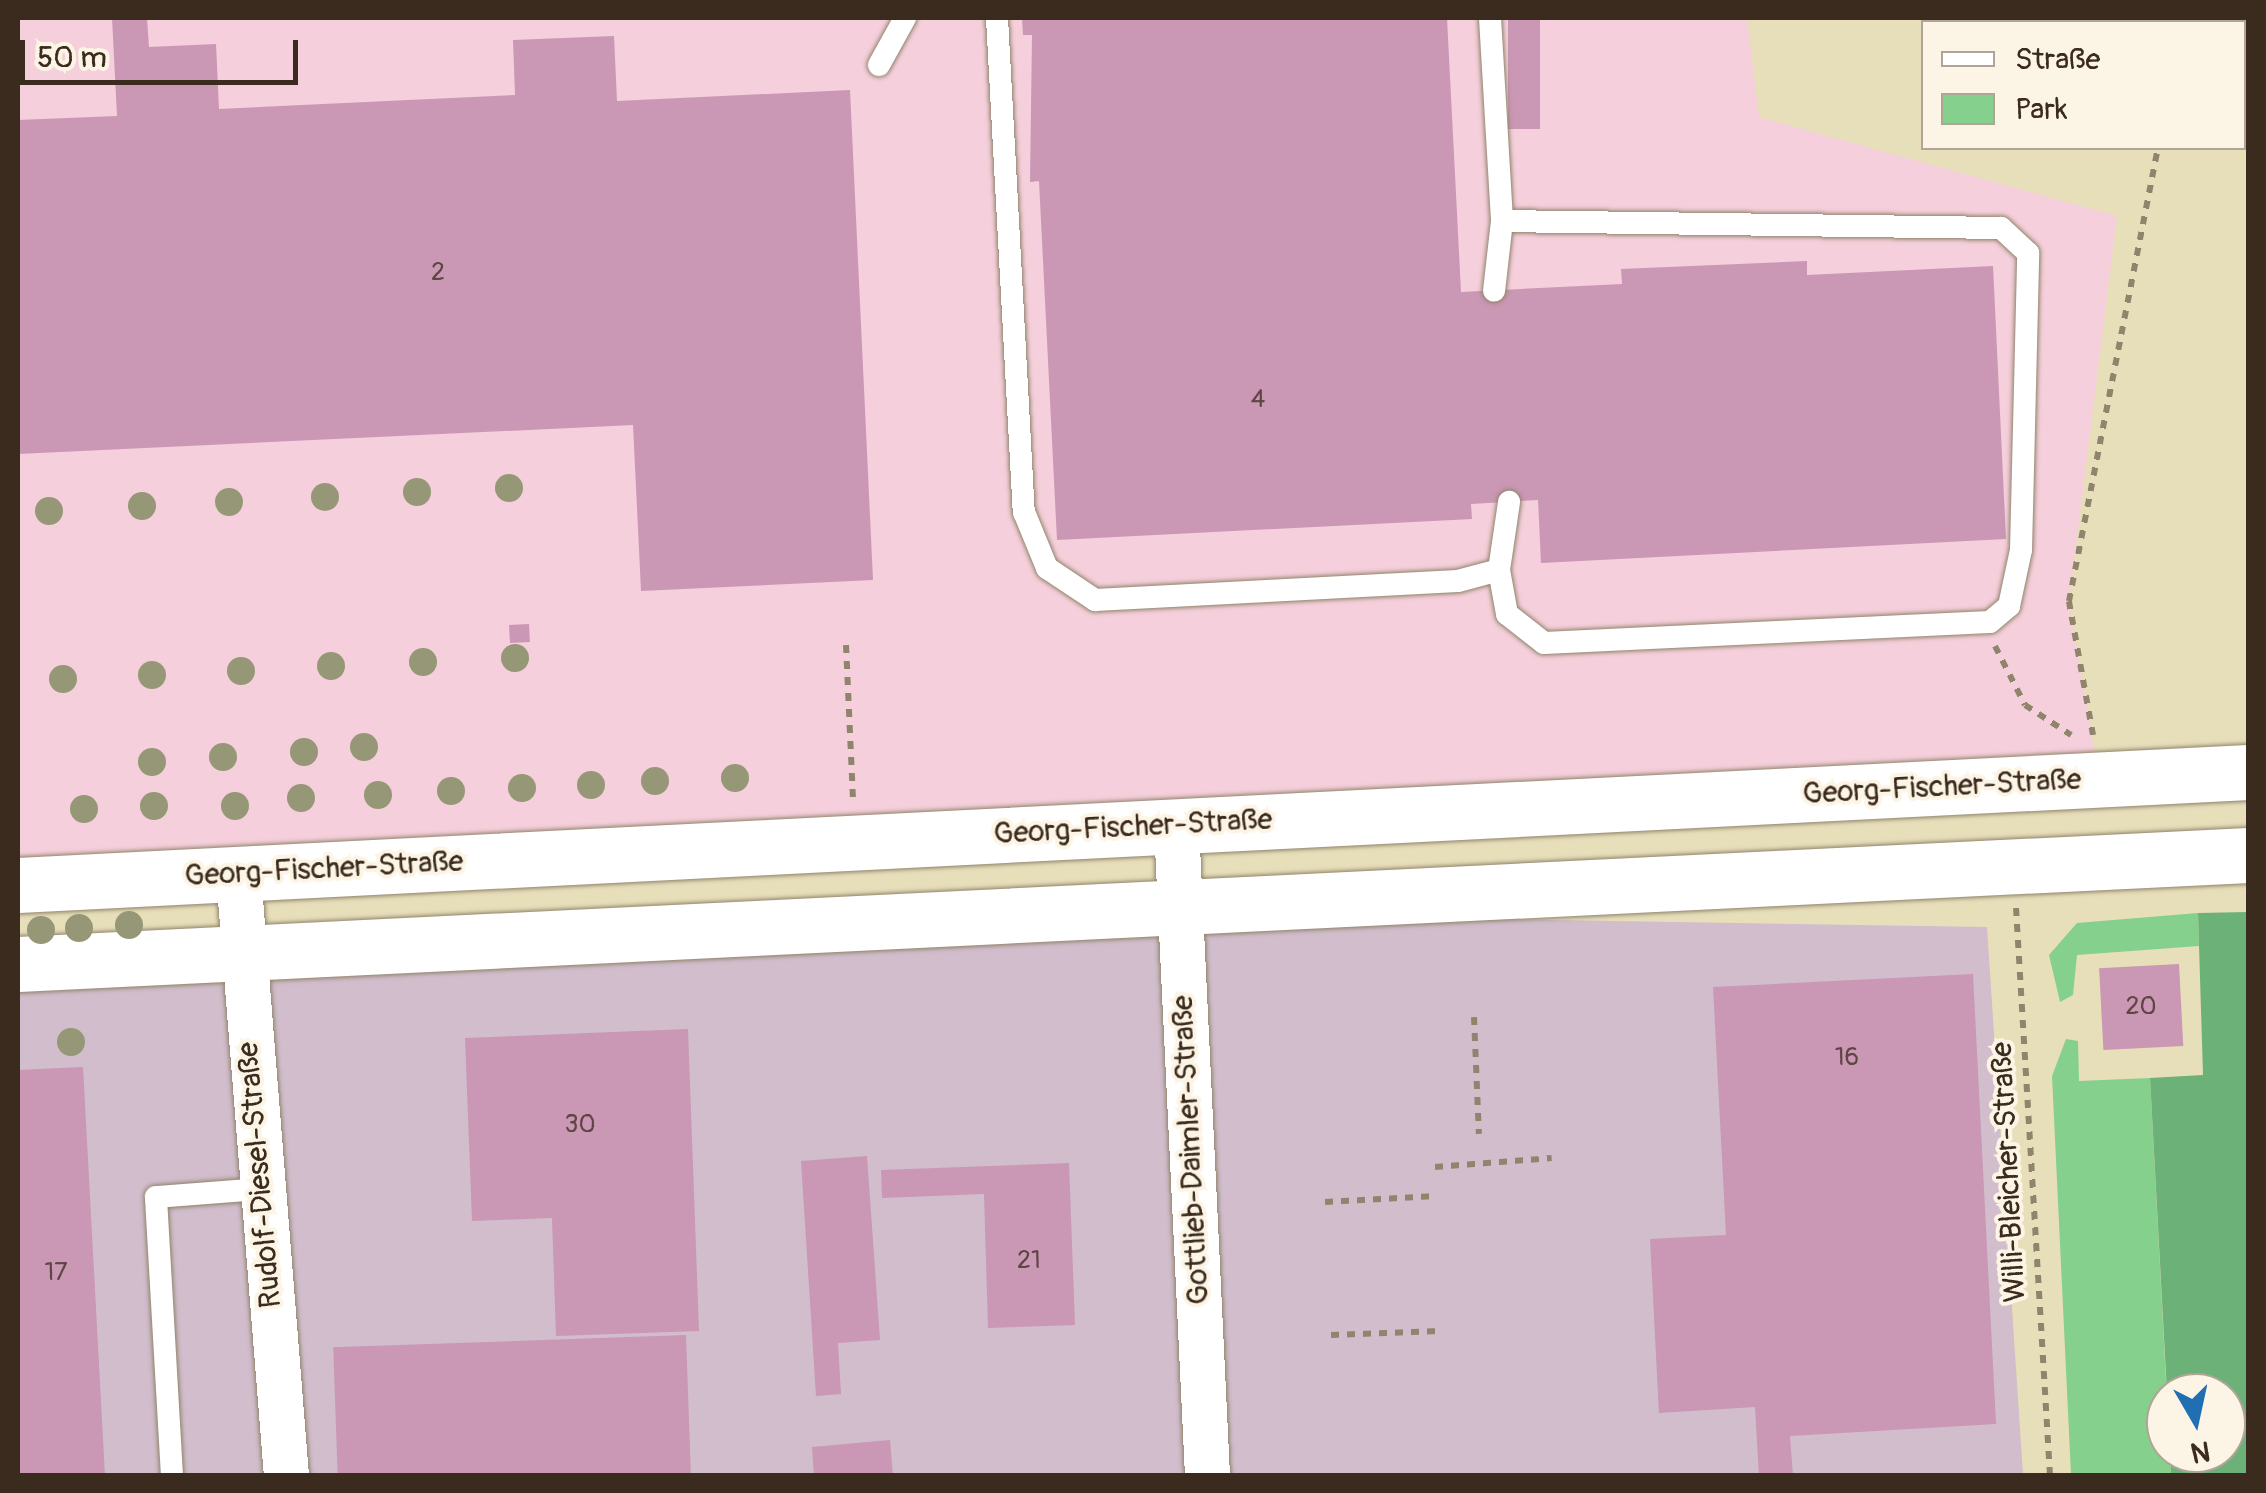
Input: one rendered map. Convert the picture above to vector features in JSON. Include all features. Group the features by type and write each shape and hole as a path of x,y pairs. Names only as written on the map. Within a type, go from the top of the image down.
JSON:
{"main road":[{"name":"Georg-Fischer-Straße","path":"18,885 1176,826 2086,758 2248,772"},
{"path":"18,964 1181,914 2248,855"}],"street":[{"name":"Gottlieb-Daimler-Straße","path":"1176,826 1207,1476"},
{"name":"Rudolf-Diesel-Straße","path":"238,874 286,1476"}],"lane":[{"path":"879,65 905,18"},
{"path":"997,18 1024,512 1047,568 1095,600 1458,582 1499,570"},
{"path":"1490,18 1502,221 1494,291"},
{"path":"1502,221 2001,228 2028,253 2021,550 2010,606 1990,622 1544,642 1506,614 1499,570 1510,502"},
{"path":"172,1476 156,1197 261,1189"}],"path":[{"path":"2086,758 2069,600 2158,150"},
{"path":"1990,622 2003,675 2026,705 2086,758"},
{"path":"846,645 853,800"},
{"name":"Willi-Bleicher-Straße","path":"2013,866 2050,1476"},
{"path":"1474,1017 1479,1134"},
{"path":"1435,1167 1552,1158"},
{"path":"1325,1202 1436,1196"},
{"path":"1332,1334 1440,1331"}],"shaded area":[{"path":"18,18 1747,18 1759,117 2117,216 2069,601 2099,779 18,885"},
{"path":"1181,914 1987,927 2023,1475 18,1475 18,964"}],"green space":[{"path":"2248,912 2248,1475 2171,1475 2246,1473 2246,1373 2166,1373 2150,1078 2203,1075 2198,913"},
{"path":"2198,913 2199,946 2077,955 2073,995 2060,1002 2049,955 2077,923"},
{"path":"2066,1039 2078,1041 2079,1081 2150,1078 2166,1373 2146,1373 2146,1473 2171,1475 2071,1475 2052,1076"}],"building":[{"path":"112,18 147,18 149,47 216,44 219,109 515,95 513,40 614,36 617,101 850,90 873,580 641,591 633,425 18,454 18,120 117,116"},
{"path":"1022,18 1447,18 1461,292 1622,284 1621,269 1807,261 1807,275 1993,266 2006,539 1541,563 1538,500 1471,504 1472,519 1057,540 1039,181 1030,182 1032,35 1023,35"},
{"path":"1508,18 1540,18 1540,129 1508,129"},
{"path":"529,624 530,642 510,643 509,625"},
{"path":"2179,964 2183,1046 2103,1050 2099,968"},
{"path":"1973,974 1996,1424 1790,1436 1793,1476 1759,1476 1755,1407 1659,1413 1650,1239 1726,1235 1713,987"},
{"path":"688,1029 699,1331 556,1336 552,1218 472,1221 465,1038"},
{"path":"83,1067 105,1476 18,1476 18,1070"},
{"path":"867,1156 880,1340 838,1343 841,1394 816,1396 801,1161"},
{"path":"1069,1163 1075,1325 988,1328 984,1194 882,1198 881,1170"},
{"path":"686,1335 691,1476 338,1476 333,1347"},
{"path":"890,1440 893,1476 814,1476 812,1447"}]}
